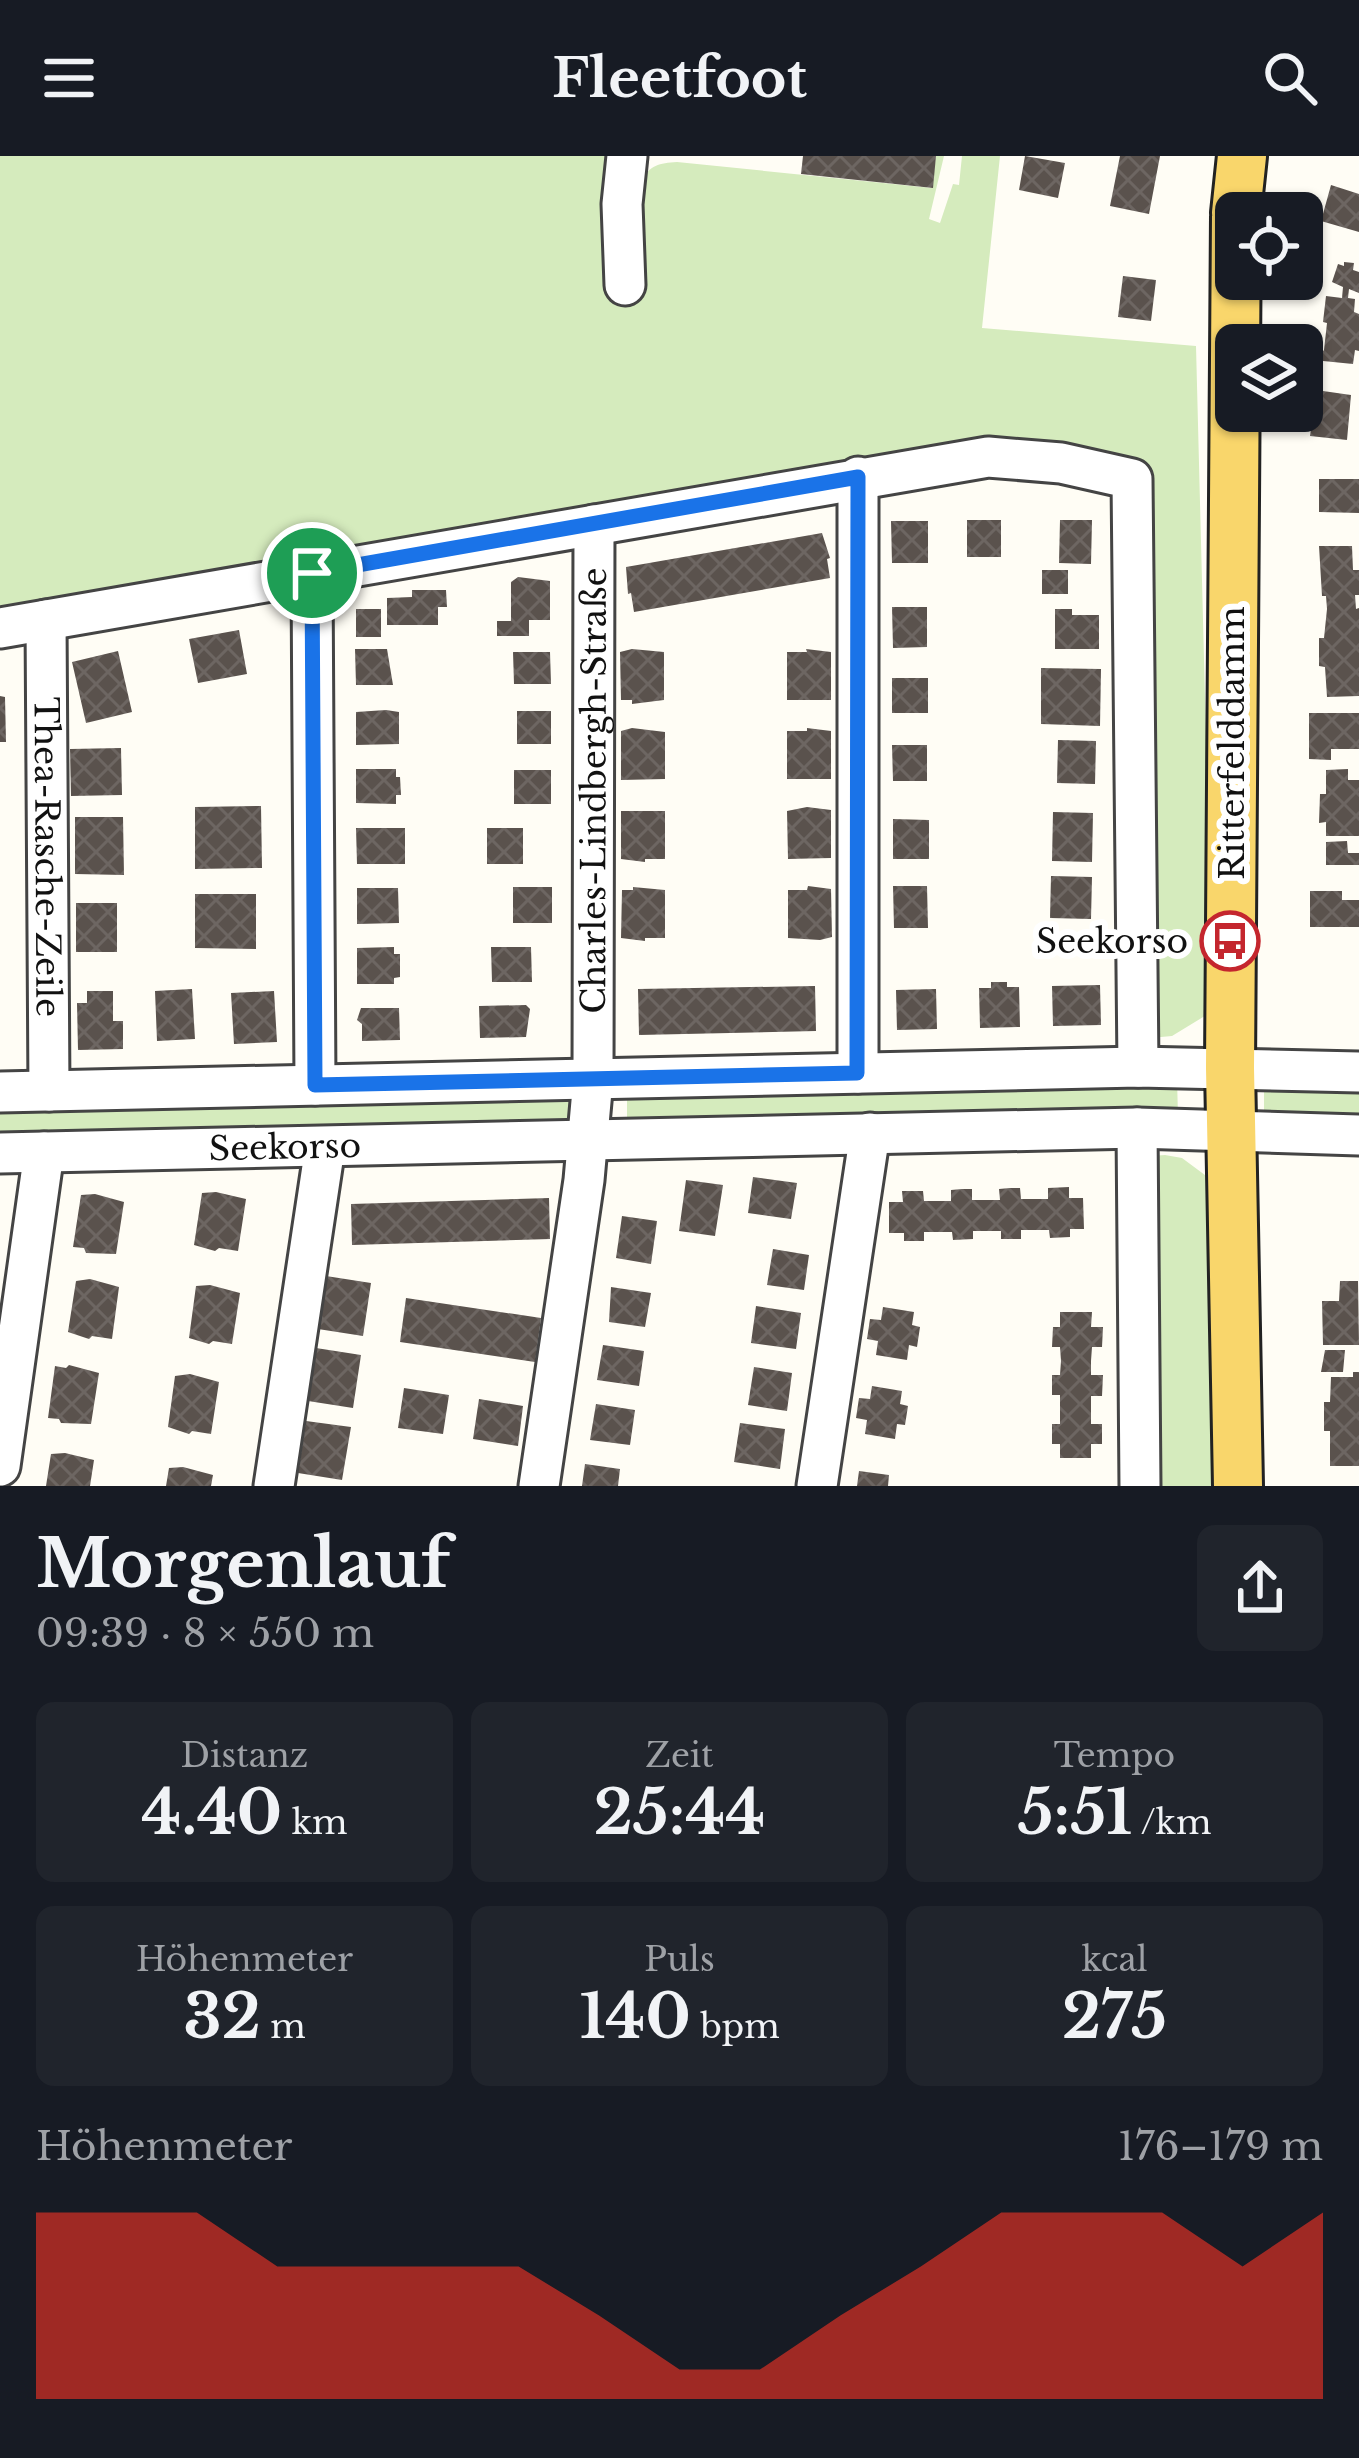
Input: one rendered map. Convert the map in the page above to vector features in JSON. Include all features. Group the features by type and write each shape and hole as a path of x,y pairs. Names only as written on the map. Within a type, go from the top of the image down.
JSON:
{"main road":[{"name":"Ritterfelddamm","path":"1238,192 1242,156"},
{"name":"Ritterfelddamm","path":"1235,300 1230,1068 1238,1486"}],"street":[{"path":"625,285 622,204 627,156"},
{"path":"0,628 988,457 1060,464 1132,479 1138,1067"},
{"path":"857,1073 858,477"},
{"name":"Charles-Lindbergh-Straße","path":"538,1486 593,1079 594,526"},
{"path":"312,573 315,1085"},
{"name":"Thea-Rasche-Zeile","path":"46,620 49,1091"},
{"name":"Seekorso","path":"0,1093 1138,1067 1359,1072"},
{"path":"1137,1128 1140,1486"},
{"name":"Seekorso","path":"0,1153 1137,1128 1359,1135"},
{"path":"817,1486 869,1133"},
{"path":"274,1486 325,1147"},
{"path":"0,1466 44,1152"}],"green space":[{"path":"0,156 615,156 641,181 656,166 677,162 932,188 936,156 944,156 929,219 940,223 953,184 959,185 962,156 1000,156 982,328 1196,346 1213,1011 1172,1036 1150,1038 1143,462 1007,448 0,617"},
{"path":"1177,1078 1178,1117 627,1129 627,1090"},
{"path":"1264,1080 1359,1083 1359,1124 1264,1120"},
{"path":"573,1097 571,1125 0,1143 0,1103"},
{"path":"1151,1156 1182,1158 1213,1181 1223,1486 1149,1486"}],"building":[{"path":"803,156 936,156 933,188 801,174"},
{"path":"1025,156 1065,163 1058,198 1019,190"},
{"path":"1120,156 1160,156 1149,214 1110,206"},
{"path":"1331,185 1359,194 1359,232 1323,222"},
{"path":"1344,262 1354,263 1353,270 1359,272 1359,293 1349,289 1348,298 1355,299 1354,312 1359,314 1359,351 1355,350 1353,364 1323,361 1326,296 1342,298 1343,287 1332,282 1338,264 1344,266"},
{"path":"1123,276 1156,280 1151,321 1118,317"},
{"path":"1323,391 1351,395 1347,440 1310,436 1311,432 1323,432"},
{"path":"1319,479 1359,479 1359,513 1319,512"},
{"path":"967,520 1001,520 1001,557 967,557"},
{"path":"1060,520 1092,520 1091,564 1059,563"},
{"path":"891,521 928,521 928,563 892,563"},
{"path":"822,533 830,578 634,612 626,567"},
{"path":"1319,546 1352,546 1353,570 1359,570 1359,595 1355,595 1359,696 1327,697 1325,667 1319,666 1319,638 1324,638 1327,609"},
{"path":"1042,570 1068,570 1068,594 1042,594"},
{"path":"518,577 550,581 550,620 529,620 529,636 497,636 497,621 511,621 511,582"},
{"path":"412,590 446,590 447,607 438,607 438,625 387,625 387,598 412,597"},
{"path":"892,607 927,607 927,647 893,648"},
{"path":"356,609 381,609 381,637 356,637"},
{"path":"1055,609 1072,609 1072,615 1099,615 1099,649 1055,649"},
{"path":"239,630 247,674 198,683 189,639"},
{"path":"355,649 387,649 393,685 356,685"},
{"path":"118,651 132,712 86,723 72,662"},
{"path":"513,652 550,652 551,684 514,684"},
{"path":"620,652 664,652 664,700 632,704 632,700 621,700"},
{"path":"787,652 831,652 831,700 787,700"},
{"path":"1041,668 1101,669 1100,726 1041,724"},
{"path":"892,678 928,678 928,713 892,713"},
{"path":"0,696 5,697 6,742 0,742"},
{"path":"517,711 551,711 551,744 517,744"},
{"path":"356,712 399,712 399,744 356,745"},
{"path":"1309,713 1359,713 1359,749 1331,749 1331,760 1309,759"},
{"path":"621,731 665,732 665,779 621,780"},
{"path":"787,731 831,731 831,779 787,779"},
{"path":"1058,740 1096,741 1095,784 1057,783"},
{"path":"892,745 927,745 927,781 893,781"},
{"path":"121,748 122,795 71,796 70,749"},
{"path":"356,769 396,769 401,795 396,795 396,804 356,803"},
{"path":"1348,769 1348,780 1359,780 1359,836 1326,836 1326,822 1319,823 1326,770"},
{"path":"514,770 551,770 551,804 514,804"},
{"path":"261,806 262,868 195,869 195,807"},
{"path":"831,810 831,858 788,859 787,811"},
{"path":"621,811 665,811 665,859 621,859"},
{"path":"1053,812 1093,813 1092,862 1052,861"},
{"path":"75,817 123,817 124,875 75,874"},
{"path":"893,819 929,820 929,859 893,859"},
{"path":"356,828 405,828 405,864 357,864"},
{"path":"487,828 523,828 523,864 487,864"},
{"path":"1347,841 1348,853 1359,853 1359,865 1326,865 1326,842"},
{"path":"1051,876 1092,877 1091,919 1050,918"},
{"path":"808,886 831,889 832,937 788,938 788,890 807,890"},
{"path":"893,886 927,886 928,928 894,928"},
{"path":"513,887 552,887 552,923 513,923"},
{"path":"357,888 398,888 399,923 357,924"},
{"path":"622,890 665,890 665,938 621,938"},
{"path":"1310,891 1342,891 1342,900 1359,900 1359,927 1310,927"},
{"path":"195,894 256,894 256,949 195,948"},
{"path":"76,903 117,903 117,952 76,952"},
{"path":"394,947 394,954 400,954 400,977 394,978 394,984 357,984 357,948"},
{"path":"491,947 531,947 532,982 492,982"},
{"path":"991,982 1019,987 1020,1027 980,1028 979,988 991,988"},
{"path":"1100,985 1101,1025 1053,1026 1052,986"},
{"path":"815,986 816,1031 639,1035 638,989"},
{"path":"192,989 195,1039 157,1041 155,991"},
{"path":"936,989 937,1029 897,1030 896,990"},
{"path":"87,991 113,991 113,1021 123,1021 123,1049 78,1050 77,1003 87,1003"},
{"path":"274,991 277,1042 234,1044 231,993"},
{"path":"526,1005 530,1009 526,1037 480,1038 479,1006"},
{"path":"361,1008 399,1008 400,1040 362,1041 362,1024 357,1020"},
{"path":"753,1177 797,1183 791,1219 748,1213"},
{"path":"686,1180 723,1185 715,1236 679,1231"},
{"path":"1069,1187 1069,1198 1083,1198 1084,1229 1070,1229 1070,1237 1050,1238 1049,1230 1021,1230 1021,1239 1001,1239 1001,1231 973,1231 973,1239 953,1240 952,1232 924,1232 924,1241 904,1241 904,1233 889,1233 889,1202 903,1202 902,1191 923,1191 924,1201 951,1201 951,1190 972,1189 972,1200 1000,1200 999,1189 1020,1188 1021,1199 1048,1199 1048,1188"},
{"path":"202,1193 246,1199 238,1251 194,1245"},
{"path":"81,1195 124,1202 116,1254 86,1253 84,1248 73,1247"},
{"path":"549,1198 550,1239 352,1245 351,1204"},
{"path":"622,1216 657,1221 651,1264 616,1258"},
{"path":"773,1249 809,1255 804,1290 767,1285"},
{"path":"326,1276 371,1283 363,1336 318,1329"},
{"path":"90,1279 119,1287 112,1339 89,1339 68,1332 76,1281"},
{"path":"1340,1281 1358,1281 1359,1345 1323,1345 1322,1301 1339,1301"},
{"path":"196,1286 240,1293 232,1344 189,1338"},
{"path":"611,1287 651,1293 645,1327 609,1322"},
{"path":"406,1298 541,1318 535,1362 400,1342"},
{"path":"756,1306 801,1313 796,1349 751,1343"},
{"path":"883,1307 914,1312 912,1325 920,1327 917,1347 909,1345 907,1360 876,1355 878,1341 867,1339 870,1319 881,1320"},
{"path":"1060,1312 1092,1312 1091,1327 1103,1327 1102,1347 1092,1347 1091,1361 1091,1375 1103,1375 1102,1396 1091,1396 1091,1424 1102,1424 1102,1444 1091,1444 1091,1458 1060,1458 1060,1444 1052,1444 1052,1424 1060,1424 1060,1395 1052,1395 1052,1375 1060,1375 1060,1347 1052,1347"},
{"path":"603,1345 644,1351 639,1386 597,1380"},
{"path":"316,1348 361,1355 353,1408 308,1401"},
{"path":"1325,1350 1345,1350 1343,1372 1321,1372"},
{"path":"55,1366 99,1373 91,1424 48,1418"},
{"path":"754,1367 792,1373 787,1411 748,1405"},
{"path":"1353,1372 1359,1372 1359,1466 1330,1466 1324,1402 1330,1402 1331,1377 1353,1377"},
{"path":"190,1374 219,1382 211,1434 168,1427 175,1376"},
{"path":"872,1386 902,1391 900,1404 908,1406 905,1425 897,1424 895,1439 865,1434 867,1420 856,1418 859,1398 870,1399"},
{"path":"404,1388 449,1395 443,1434 398,1428"},
{"path":"479,1399 523,1406 518,1446 473,1439"},
{"path":"596,1404 635,1410 630,1445 590,1440"},
{"path":"306,1421 351,1427 342,1480 298,1473"},
{"path":"740,1423 785,1429 780,1469 734,1462"},
{"path":"51,1454 94,1460 90,1486 46,1486"},
{"path":"585,1464 620,1469 618,1486 582,1486"},
{"path":"169,1468 213,1475 211,1486 166,1486"},
{"path":"859,1471 889,1475 888,1486 857,1486"}],"place":[{"name":"Seekorso","path":"1230,941"}],"route":[{"path":"858,477 857,1073 315,1085 312,573 858,477"}]}
